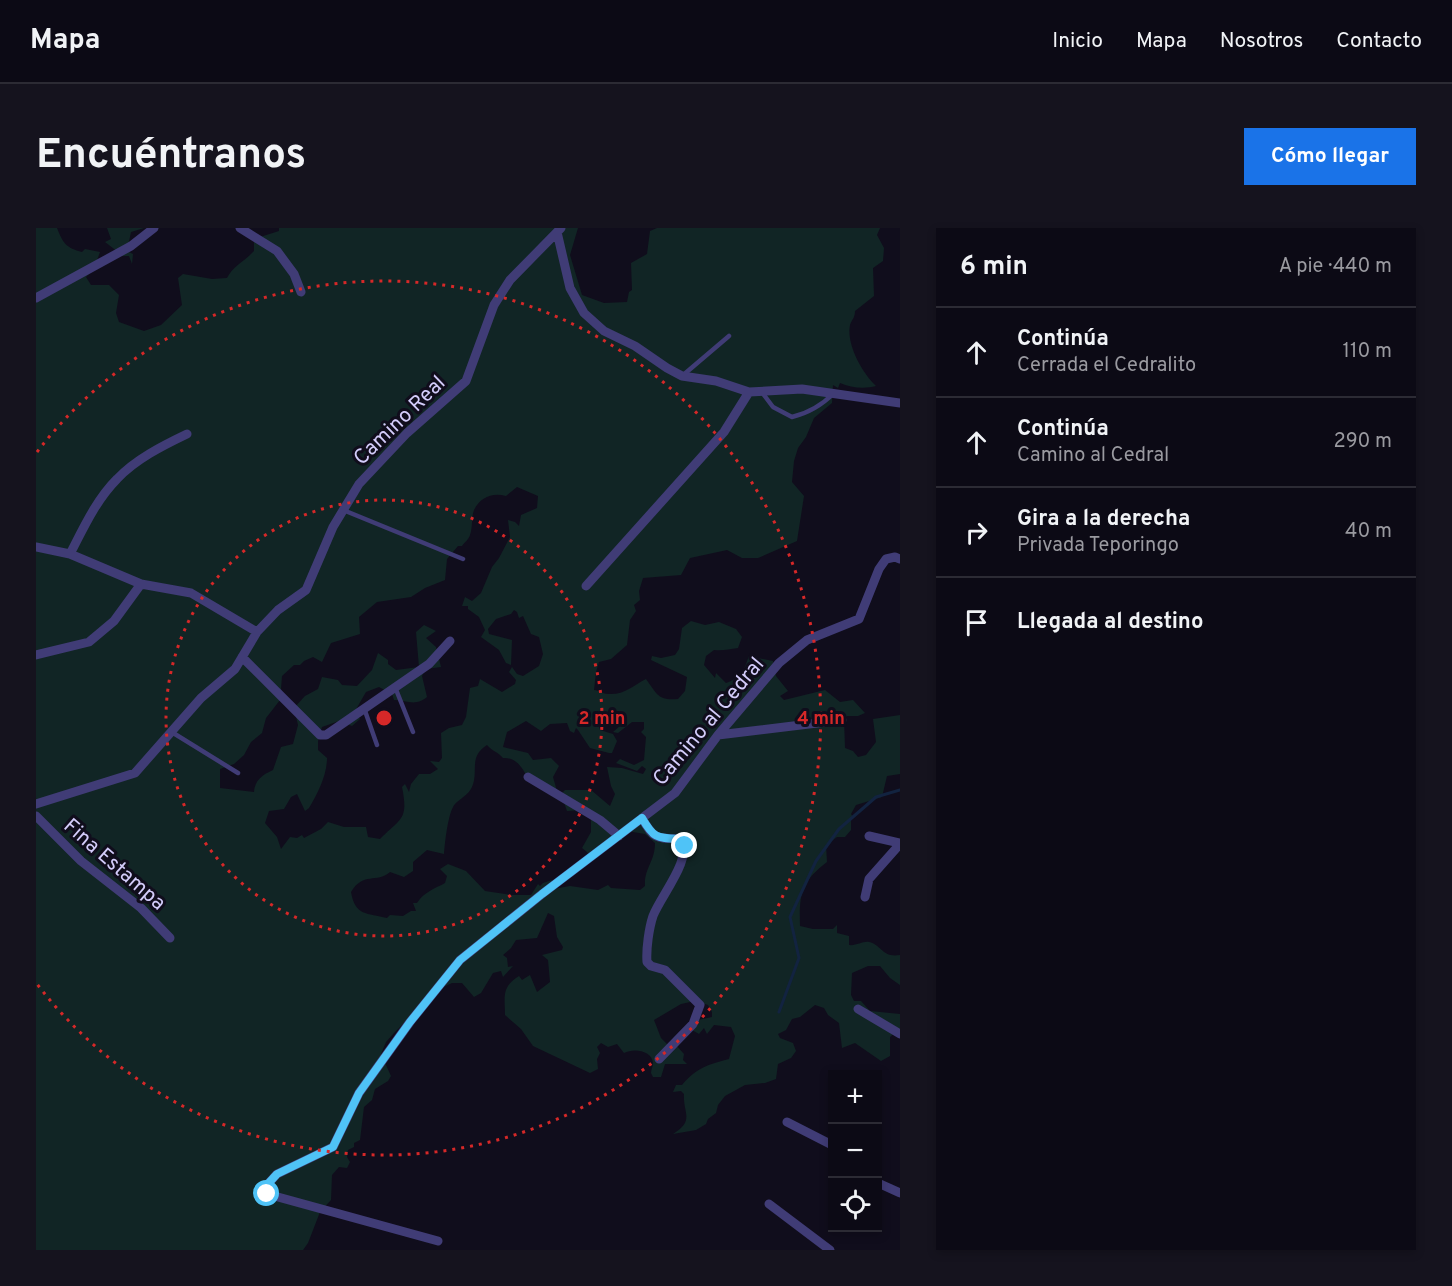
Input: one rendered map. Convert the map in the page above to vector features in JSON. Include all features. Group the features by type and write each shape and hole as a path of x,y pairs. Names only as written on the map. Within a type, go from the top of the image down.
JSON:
{"street":[{"path":"36,298 131,246 154,228"},
{"path":"240,228 277,251 294,274 301,292"},
{"path":"559,230 570,288 584,313 604,331 635,345 682,376 716,381 749,392 802,389 900,403"},
{"name":"Camino Real","path":"36,804 135,773 201,698 235,669 257,632 278,610 306,590 333,527 359,484 381,459 466,381 494,304 510,280 559,230"},
{"path":"586,586 724,432 749,392"},
{"path":"69,554 95,507 117,479 155,450 187,434"},
{"path":"36,548 69,554 141,584 191,593 257,632"},
{"name":"Camino al Cedral","path":"438,1241 267,1194 266,1186 277,1174 333,1147 359,1093 410,1022 460,960 542,894 675,793 718,735 779,663 807,640 859,619 879,569 886,559 895,557 900,559"},
{"path":"36,655 89,642 114,621 141,584"},
{"path":"242,657 320,735 326,735 429,664 450,641"},
{"path":"718,735 842,720"},
{"path":"528,777 600,820 619,837"},
{"name":"Fina Estampa","path":"36,816 81,861 141,908 170,938"},
{"path":"642,818 651,834 660,838 681,839 685,846 684,858 653,917 647,962 651,966 665,970 700,1005 693,1024 659,1059"},
{"path":"865,897 869,879 900,844 869,837"},
{"path":"858,1009 900,1034"},
{"path":"787,1122 828,1143"},
{"path":"882,1185 900,1193"},
{"path":"769,1204 830,1250"}],"lane":[{"path":"682,376 729,336"},
{"path":"761,391 773,407 792,417 808,413 834,393"},
{"path":"343,510 464,559"},
{"path":"394,687 412,732"},
{"path":"364,708 377,745"},
{"path":"170,731 238,773"}],"green space":[{"path":"36,228 57,228 63,241 72,249 82,252 85,249 100,252 94,269 86,277 91,285 109,285 119,295 116,313 119,322 144,331 161,325 182,305 178,278 183,274 212,279 227,278 232,270 254,251 254,237 279,231 279,228 578,228 570,255 582,295 604,303 627,302 629,292 632,290 631,263 647,254 650,231 657,228 880,228 877,235 884,248 883,261 873,268 874,296 855,311 849,333 856,358 865,374 876,386 858,388 840,383 838,388 833,385 832,403 814,418 806,437 798,448 792,482 804,496 797,541 758,558 742,558 727,550 690,558 681,575 643,578 639,591 640,600 634,605 636,611 630,620 627,645 611,659 599,662 594,690 606,694 619,693 646,679 662,698 678,699 685,691 687,677 651,660 652,656 661,658 675,655 679,649 682,628 691,621 705,625 719,622 736,629 742,637 738,648 714,650 706,656 704,665 715,678 716,673 726,683 736,678 743,670 749,656 773,661 776,676 788,691 780,696 784,700 825,690 840,702 853,700 865,713 858,716 847,716 844,719 845,748 853,751 858,757 866,755 876,742 873,719 900,715 900,774 887,776 882,797 856,805 851,814 853,817 851,830 845,837 837,837 826,845 827,862 812,876 803,890 800,915 800,926 813,929 833,929 837,925 837,933 849,936 849,945 869,942 889,955 900,955 900,985 890,978 880,966 868,966 852,973 851,995 854,1001 861,1001 870,1011 900,1014 900,1028 890,1037 890,1056 881,1061 855,1043 842,1048 839,1023 828,1015 824,1008 815,1005 800,1017 792,1019 786,1030 778,1034 780,1038 793,1043 796,1051 791,1058 778,1064 776,1079 765,1083 745,1085 725,1096 718,1105 716,1113 708,1119 706,1124 696,1130 673,1134 684,1125 686,1120 684,1094 681,1091 673,1092 676,1085 682,1085 703,1068 729,1059 735,1036 731,1027 714,1025 707,1034 704,1028 699,1034 692,1030 698,1020 712,1017 708,1005 705,1004 702,1007 695,1001 681,1004 654,1020 661,1038 667,1044 675,1044 684,1054 683,1060 687,1064 665,1064 661,1077 653,1077 651,1073 653,1063 649,1055 642,1051 624,1053 617,1044 608,1047 601,1043 597,1047 600,1053 597,1059 598,1069 590,1073 533,1046 521,1029 505,1015 505,998 509,984 519,976 522,980 530,975 537,992 550,982 548,960 542,955 562,950 563,947 557,937 554,916 548,913 537,938 516,940 503,955 507,958 508,967 513,966 503,977 501,971 493,973 481,993 474,997 462,983 452,983 437,990 386,1042 381,1054 391,1076 388,1081 375,1089 372,1100 364,1107 360,1140 348,1150 347,1157 350,1162 347,1168 339,1167 332,1175 331,1200 320,1212 303,1250 36,1250","holes":["517,487 538,496 537,508 521,515 519,526 508,520 510,537 492,567 481,593 472,601 465,597 462,606 468,606 468,609 479,617 485,630 481,637 499,650 506,663 511,665 512,640 489,634 488,629 496,619 511,614 514,610 519,618 523,616 531,634 539,637 543,654 539,666 523,676 517,674 512,667 509,672 516,680 515,684 502,692 480,679 478,686 470,688 466,717 462,725 449,728 441,733 442,758 439,762 430,761 438,769 430,774 419,774 411,784 409,792 405,784 402,787 404,807 401,818 380,839 368,837 366,827 344,827 328,822 321,829 304,838 302,835 297,838 290,837 281,849 277,837 265,823 269,811 284,809 291,797 297,794 305,811 309,808 321,784 327,764 327,758 318,750 322,727 339,721 352,726 360,719 355,711 366,692 379,687 392,694 394,700 419,702 427,697 422,676 426,669 441,667 436,647 426,638 436,631 424,625 416,632 419,667 396,670 378,653 372,670 357,686 342,685 338,680 322,677 318,689 305,696 294,708 298,725 293,744 281,747 273,770 260,778 254,792 220,788 220,769 234,764 244,755 251,742 262,733 266,718 284,695 281,689 282,676 294,665 300,665 313,657 322,662 331,643 360,634 359,617 377,602 411,597 445,580 447,559 458,546 462,546 469,536 473,513 480,502 487,497 506,496","610,720 621,725 613,732 618,733 632,722 644,722 644,729 641,732 646,737 644,760 634,765 620,759 616,763 637,771 642,766 646,769 643,774 622,768 607,767 615,794 610,806 591,790 565,790 561,794 567,811 582,810 591,818 591,832 582,848 589,856 627,831 645,834 655,843 645,886 640,890 611,888 608,885 598,890 570,886 553,889 552,880 540,886 538,884 531,895 511,895 485,891 466,871 448,864 440,869 447,876 445,883 426,893 417,903 413,903 416,911 403,916 390,915 387,918 363,912 356,905 351,892 361,882 390,872 404,877 413,871 413,862 427,850 444,854 450,814 455,804 471,790 476,759 487,745 503,758 515,761 528,779 557,791 553,777 559,766 551,758 533,760 528,753 503,747 507,732 526,721 541,731 550,724 567,723 570,731 574,733 576,728 578,730 590,748 612,753 617,741 613,734 600,730 598,724 601,725 602,722 607,723"]},
{"path":"107,228 144,228 131,232 127,251 133,254 132,264 129,256 118,256 118,252 105,242 111,239"}],"waterway":[{"path":"779,1012 799,958 790,917 816,861 839,829 876,797 900,790"}],"route":[{"path":"267,1194 266,1186 277,1174 333,1147 359,1093 410,1022 460,960 642,818 651,834 660,838 681,839 685,846"}]}
